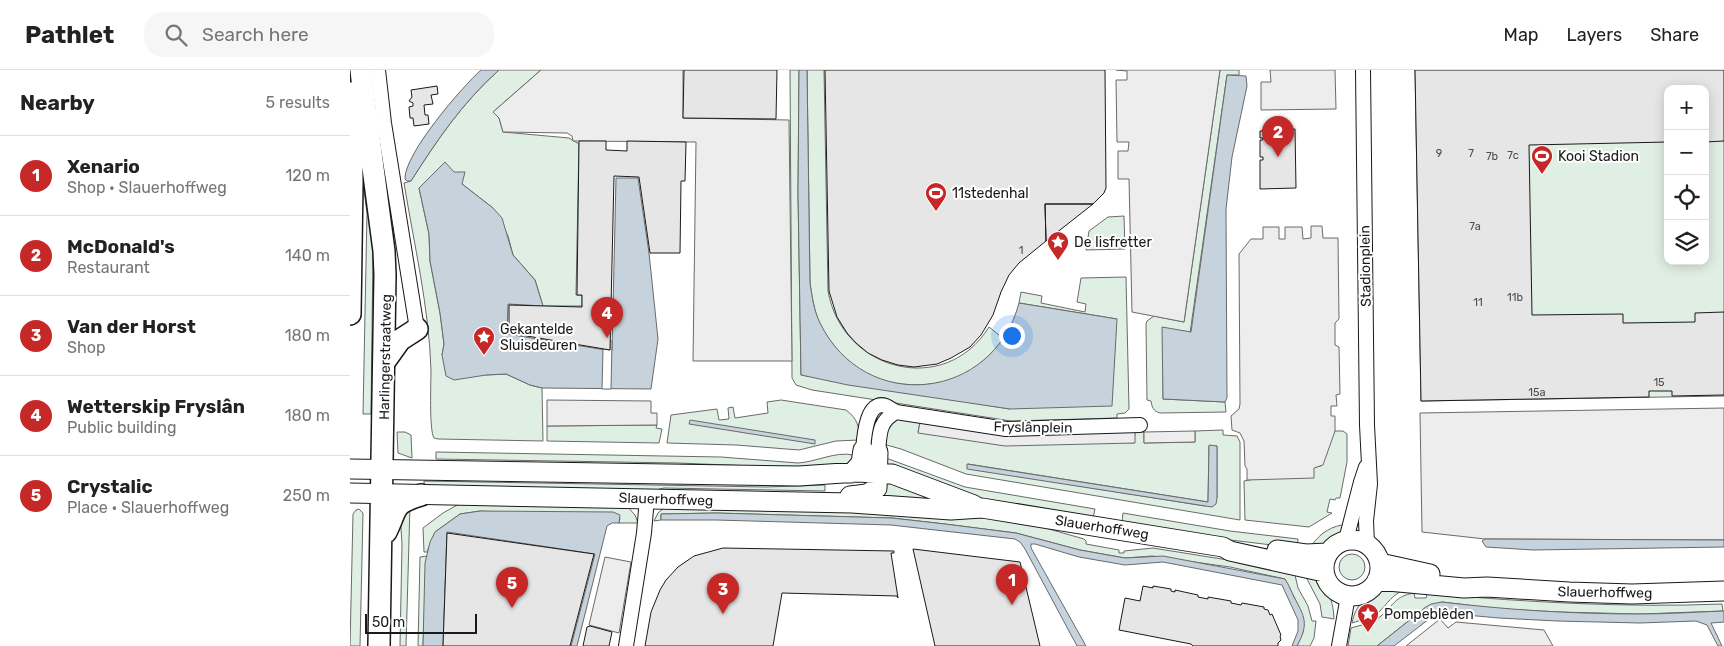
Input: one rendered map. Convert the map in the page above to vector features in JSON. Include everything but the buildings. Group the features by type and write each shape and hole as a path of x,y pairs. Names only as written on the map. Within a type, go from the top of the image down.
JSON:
{"main road":[{"path":"350,314 351,70"},
{"name":"Harlingerstraatweg","path":"362,70 384,251 385,361 380,646"},
{"path":"385,361 400,340 417,329"},
{"path":"824,502 833,496 858,496 873,492 877,488 878,473 870,451"},
{"path":"852,473 870,451"},
{"name":"Slauerhoffweg","path":"350,469 799,476 852,473 892,474 982,508 1223,547 1230,551 1324,572"},
{"name":"Slauerhoffweg","path":"350,493 824,502 951,510 982,508"},
{"path":"382,541 396,507 402,502 421,495"},
{"path":"1346,540 1357,540 1367,544 1376,552 1379,572 1370,589 1360,595 1348,596 1337,591 1328,583 1324,572 1324,562 1328,553 1336,544 1346,540"},
{"name":"Slauerhoffweg","path":"1223,547 1231,544 1306,554 1328,553"},
{"name":"Slauerhoffweg","path":"1379,572 1410,571 1465,580 1487,586 1569,592 1632,594 1724,591"}],"street":[{"name":"Harlingerstraatweg","path":"378,70 384,122 417,329"},
{"name":"Stadionplein","path":"1363,70 1368,462 1370,484 1366,522 1367,544"},
{"name":"Fryslânplein","path":"870,451 883,422 896,412 1006,429 1140,425"},
{"name":"Stadionplein","path":"1346,540 1368,462"},
{"path":"626,646 644,533 647,498"},
{"path":"1339,646 1348,596"}],"green space":[{"path":"499,70 541,70 493,112 499,118 503,132 569,138 579,144 576,295 582,295 582,306 543,306 535,280 513,255 508,236 493,208 462,184 419,188 429,234 430,261 440,313 444,344 442,355 486,375 506,374 530,385 542,388 543,441 438,439 434,438 431,426 430,346 404,183 411,181 451,122"},
{"path":"790,70 799,70 798,193 801,375 1010,409 1117,319 1019,303 1021,292 1042,296 1041,303 1085,312 1086,304 1077,302 1081,278 1126,277 1129,409 1125,413 1117,414 1117,418 1011,421 812,390 796,385 792,378"},
{"path":"807,70 824,70 828,291 837,318 853,340 873,356 897,366 922,368 947,363 970,349 989,327 1004,339 987,358 967,373 955,379 926,384 911,385 882,380 857,368 831,342 820,324 812,299 810,283"},
{"path":"1220,70 1239,70 1239,75 1227,75 1190,333 1163,328 1163,399 1225,402 1226,412 1160,413 1153,409 1151,401 1147,400 1146,324 1154,316 1184,322"},
{"name":"Kooi Stadion","path":"1415,70 1724,70 1724,396 1421,401"},
{"path":"357,75 373,249 371,414 363,414 367,213 354,115"},
{"path":"1124,216 1125,249 1086,250 1089,231 1108,217"},
{"path":"781,400 846,410 857,423 859,440 836,441 799,450 736,445 667,443 671,415 717,409 719,420 729,419 728,408 733,407 735,418 768,413 767,402"},
{"path":"898,419 920,422 918,432 1134,443 1135,432 1144,432 1144,443 1195,442 1195,431 1223,430 1223,435 1237,436 1240,442 1240,520 966,474 883,444 888,430","holes":["1209,446 1217,446 1217,498 1205,506 967,468 968,464 1208,502"]},
{"path":"657,425 656,428 662,429 659,443 547,441 547,426"},
{"path":"1334,431 1343,431 1347,434 1347,462 1340,498 1330,499 1327,512 1332,513 1309,527 1245,520 1244,481 1321,466"},
{"path":"397,432 405,432 411,435 412,458 398,453"},
{"path":"436,452 721,457 798,463 840,454 853,455 853,459 844,467 753,466 436,459"},
{"path":"886,458 965,487 1095,509 1093,518 966,496 891,467 887,464"},
{"path":"889,477 950,501 878,497 882,495"},
{"path":"424,481 766,487 825,485 825,491 664,488 643,493 424,490"},
{"path":"466,500 626,505 635,515 638,523 619,523 620,518 480,511 460,514 435,532 427,552 424,552 423,528 443,513"},
{"path":"410,505 406,646 400,646 402,544 400,513"},
{"path":"664,508 937,513 1035,525 1084,539 1086,544 1119,550 1119,553 1153,548 1228,560 1295,575 1298,588 1308,606 1312,621 1316,621 1314,638 1310,646 1297,646 1303,632 1296,601 1285,579 1230,567 1152,556 1125,558 1080,550 1016,533 892,518 716,513 661,514 661,520 654,521 658,513"},
{"path":"359,509 363,513 360,646 350,646 353,514"},
{"path":"1123,513 1230,531 1298,539 1297,548 1230,540 1122,522"},
{"path":"1347,524 1340,534 1329,543 1312,545 1327,530"},
{"path":"1352,554 1361,558 1365,567 1361,576 1352,580 1343,576 1339,567 1343,558"},
{"path":"427,556 423,646 418,646 420,557"},
{"path":"1306,577 1315,577 1327,591 1333,606 1334,619 1322,617 1320,604"},
{"path":"1384,588 1404,590 1393,597 1376,614 1352,623 1356,611 1363,601 1372,593"},
{"path":"1414,593 1415,598 1426,598 1427,594 1432,594 1577,604 1722,604 1723,611 1640,614 1560,612 1500,609 1442,602 1426,607 1377,646 1348,646 1351,628 1367,624 1381,616 1403,596"}],"shaded area":[{"path":"481,70 499,70 462,108 411,181 407,181 405,179 407,168 424,138 448,105"},
{"path":"541,70 683,70 683,118 789,120 792,361 693,361 696,142 573,141 572,136 567,133 503,132 499,118 493,112"},
{"path":"799,70 807,70 810,283 820,323 840,353 866,372 896,383 927,384 956,377 983,360 1005,336 1019,303 1117,319 1112,406 1010,409 848,385 801,375 798,193"},
{"path":"1116,70 1220,70 1184,322 1132,312 1129,179 1118,179 1118,151 1128,151 1129,142 1117,142 1116,80 1127,80 1127,71"},
{"path":"1270,70 1335,70 1336,109 1261,110 1261,82 1271,82"},
{"path":"1227,75 1246,76 1247,86 1232,157 1226,209 1227,398 1225,402 1163,399 1162,327 1191,332"},
{"path":"445,162 454,172 465,172 462,184 493,208 502,218 513,255 535,280 543,306 508,304 507,334 612,351 616,178 638,178 649,253 658,339 651,389 542,388 530,385 506,374 454,380 446,376 442,355 444,344 440,313 430,261 429,234 419,188"},
{"path":"1311,226 1322,226 1323,238 1338,238 1339,319 1335,323 1335,345 1339,347 1340,394 1336,395 1337,406 1331,406 1331,416 1335,416 1335,431 1323,465 1314,468 1314,478 1247,480 1244,441 1240,433 1232,430 1231,416 1239,409 1240,404 1239,254 1251,239 1263,239 1263,227 1279,227 1279,239 1285,239 1285,227 1302,227 1303,239 1311,238"},
{"path":"547,400 651,401 651,413 657,413 657,425 547,426"},
{"path":"1724,408 1724,540 1485,539 1422,532 1420,413"},
{"path":"690,420 815,440 815,444 689,424"},
{"path":"920,422 1135,432 1135,443 1005,446 918,433"},
{"path":"1195,431 1195,442 1144,443 1144,432"},
{"path":"1209,445 1217,446 1217,498 1216,504 1212,507 967,469 967,464 1208,502"},
{"path":"480,511 613,512 620,515 619,523 612,523 607,526 577,646 571,646 595,554 447,532 443,646 423,646 425,563 430,542 435,532 460,514"},
{"path":"716,513 892,518 945,524 1016,533 1080,550 1125,558 1163,556 1285,579 1303,615 1303,632 1297,646 1292,646 1298,631 1298,620 1282,585 1163,562 1125,565 1079,557 1031,544 1031,548 1086,646 1077,646 1025,549 1015,539 891,525 661,520 661,514"},
{"path":"1485,539 1724,540 1724,547 1533,550 1486,547 1482,541"},
{"path":"605,557 631,562 619,633 589,625"},
{"path":"1442,602 1590,613 1650,614 1724,611 1724,622 1711,623 1722,646 1718,646 1707,625 1696,621 1640,623 1557,621 1444,613 1433,616 1394,646 1377,646 1426,607"},
{"path":"1440,619 1448,628 1456,622 1544,630 1553,646 1406,646"}],"pier":[{"path":"610,341 612,341 611,389 602,389 603,349 610,350"}],"place":[{"name":"McDonald's","path":"1278,157"},
{"name":"Kooi Stadion","path":"1542,175"},
{"name":"11stedenhal","path":"936,212"},
{"name":"De Iisfretter","path":"1058,261"},
{"name":"Wetterskip Fryslân","path":"607,338"},
{"name":"Gekantelde Sluisdeuren","path":"484,356"},
{"name":"Xenario","path":"1012,605"},
{"name":"Crystalic","path":"512,608"},
{"name":"Van der Horst","path":"723,614"},
{"name":"Pompeblêden","path":"1368,633"}]}
